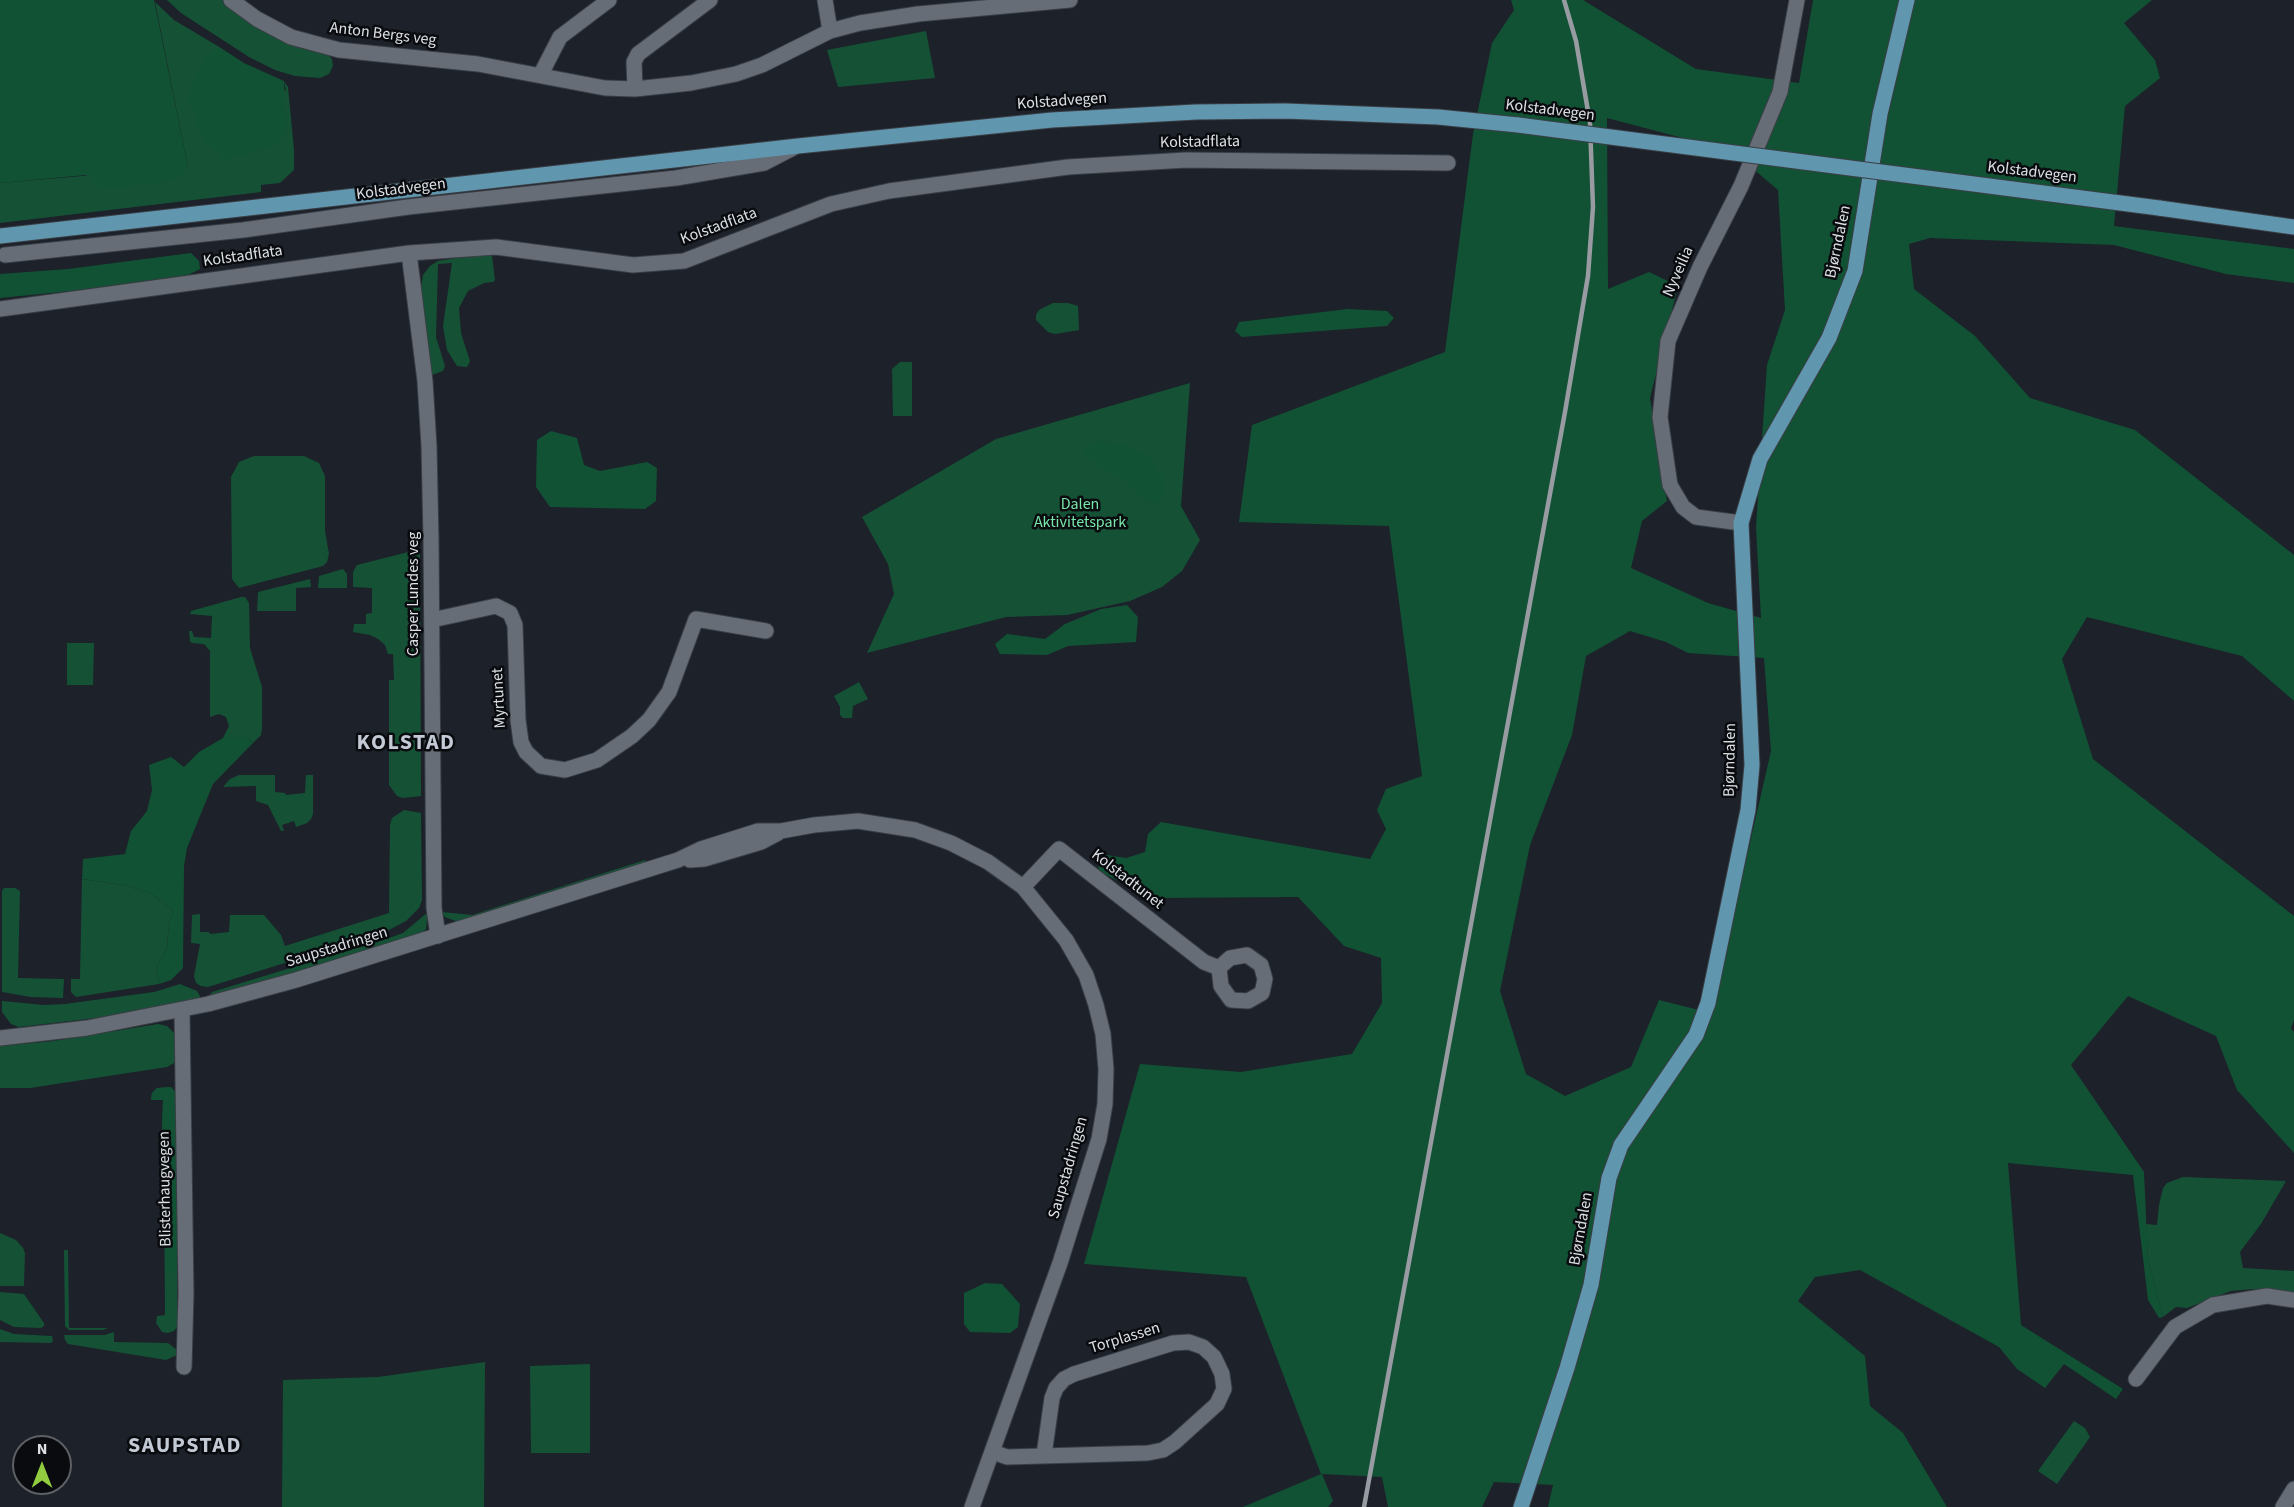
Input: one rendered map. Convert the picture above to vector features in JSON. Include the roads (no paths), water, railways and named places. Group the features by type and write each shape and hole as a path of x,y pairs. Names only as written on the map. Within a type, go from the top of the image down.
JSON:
{"main road":[{"name":"Bjørndalen","path":"1521,1507 1567,1368 1591,1285 1609,1178 1621,1145 1696,1035 1708,1003 1748,810 1751,776 1741,523 1760,459 1829,338 1855,271 1880,114 1907,0"},
{"name":"Kolstadvegen","path":"0,236 798,146 1052,120 1196,112 1285,111 1383,114 1518,125 2294,227"},
{"path":"0,228 51,231"},
{"name":"Kolstadvegen","path":"2,251 51,231"}],"street":[{"name":"Anton Bergs veg","path":"231,0 257,19 291,37 315,45 339,50 478,64 541,74 605,88 635,89 691,83 736,74 762,65 830,31 860,24 918,14 1070,0"},
{"path":"541,74 560,37 609,0"},
{"path":"635,89 634,62 638,54 710,0"},
{"path":"825,0 830,31"},
{"name":"Nyveilia","path":"1741,523 1696,517 1683,507 1670,485 1660,417 1668,341 1700,267 1741,186 1780,92 1797,0"},
{"name":"Kolstadvegen","path":"2,251 243,230 408,207 676,178 764,163 798,146"},
{"name":"Kolstadflata","path":"0,309 410,253 496,247 633,265 684,261 831,204 889,191 1068,167 1186,160 1448,163"},
{"name":"Casper Lundes veg","path":"410,253 425,381 431,517 434,908 438,936"},
{"name":"Myrtunet","path":"432,620 496,606 501,606 510,613 515,625 518,720 521,742 526,752 541,766 559,769 578,767 597,760 632,736 649,720 669,692 696,619 766,631"},
{"name":"Saupstadringen","path":"0,1038 87,1028 182,1011 296,980 678,860 704,859 761,842 781,831 858,821 915,830 951,843 988,862 1023,887 1066,940 1086,975 1103,1034 1106,1069 1105,1104 1099,1138 1059,1263 972,1507"},
{"name":"Kolstadtunet","path":"1023,887 1059,849 1204,962 1219,968"},
{"name":"Blisterhaugvegen","path":"182,1011 186,1294 184,1367"},
{"path":"2136,1379 2175,1327 2212,1305 2267,1296 2294,1300"},
{"name":"Torplassen","path":"993,1452 1007,1457 1148,1454 1163,1450 1175,1442 1216,1404 1224,1389 1222,1374 1214,1357 1196,1344 1173,1343 1064,1379 1056,1388 1052,1398 1044,1455"},
{"path":"2283,1507 2294,1489"}],"railway":[{"path":"1364,1507 1588,276 1593,207 1590,123 1576,41 1564,0"}],"district":[{"name":"KOLSTAD","path":"406,744"},
{"name":"SAUPSTAD","path":"185,1447"}],"park label":[{"name":"Dalen Aktivitetspark","path":"1080,514"}]}
